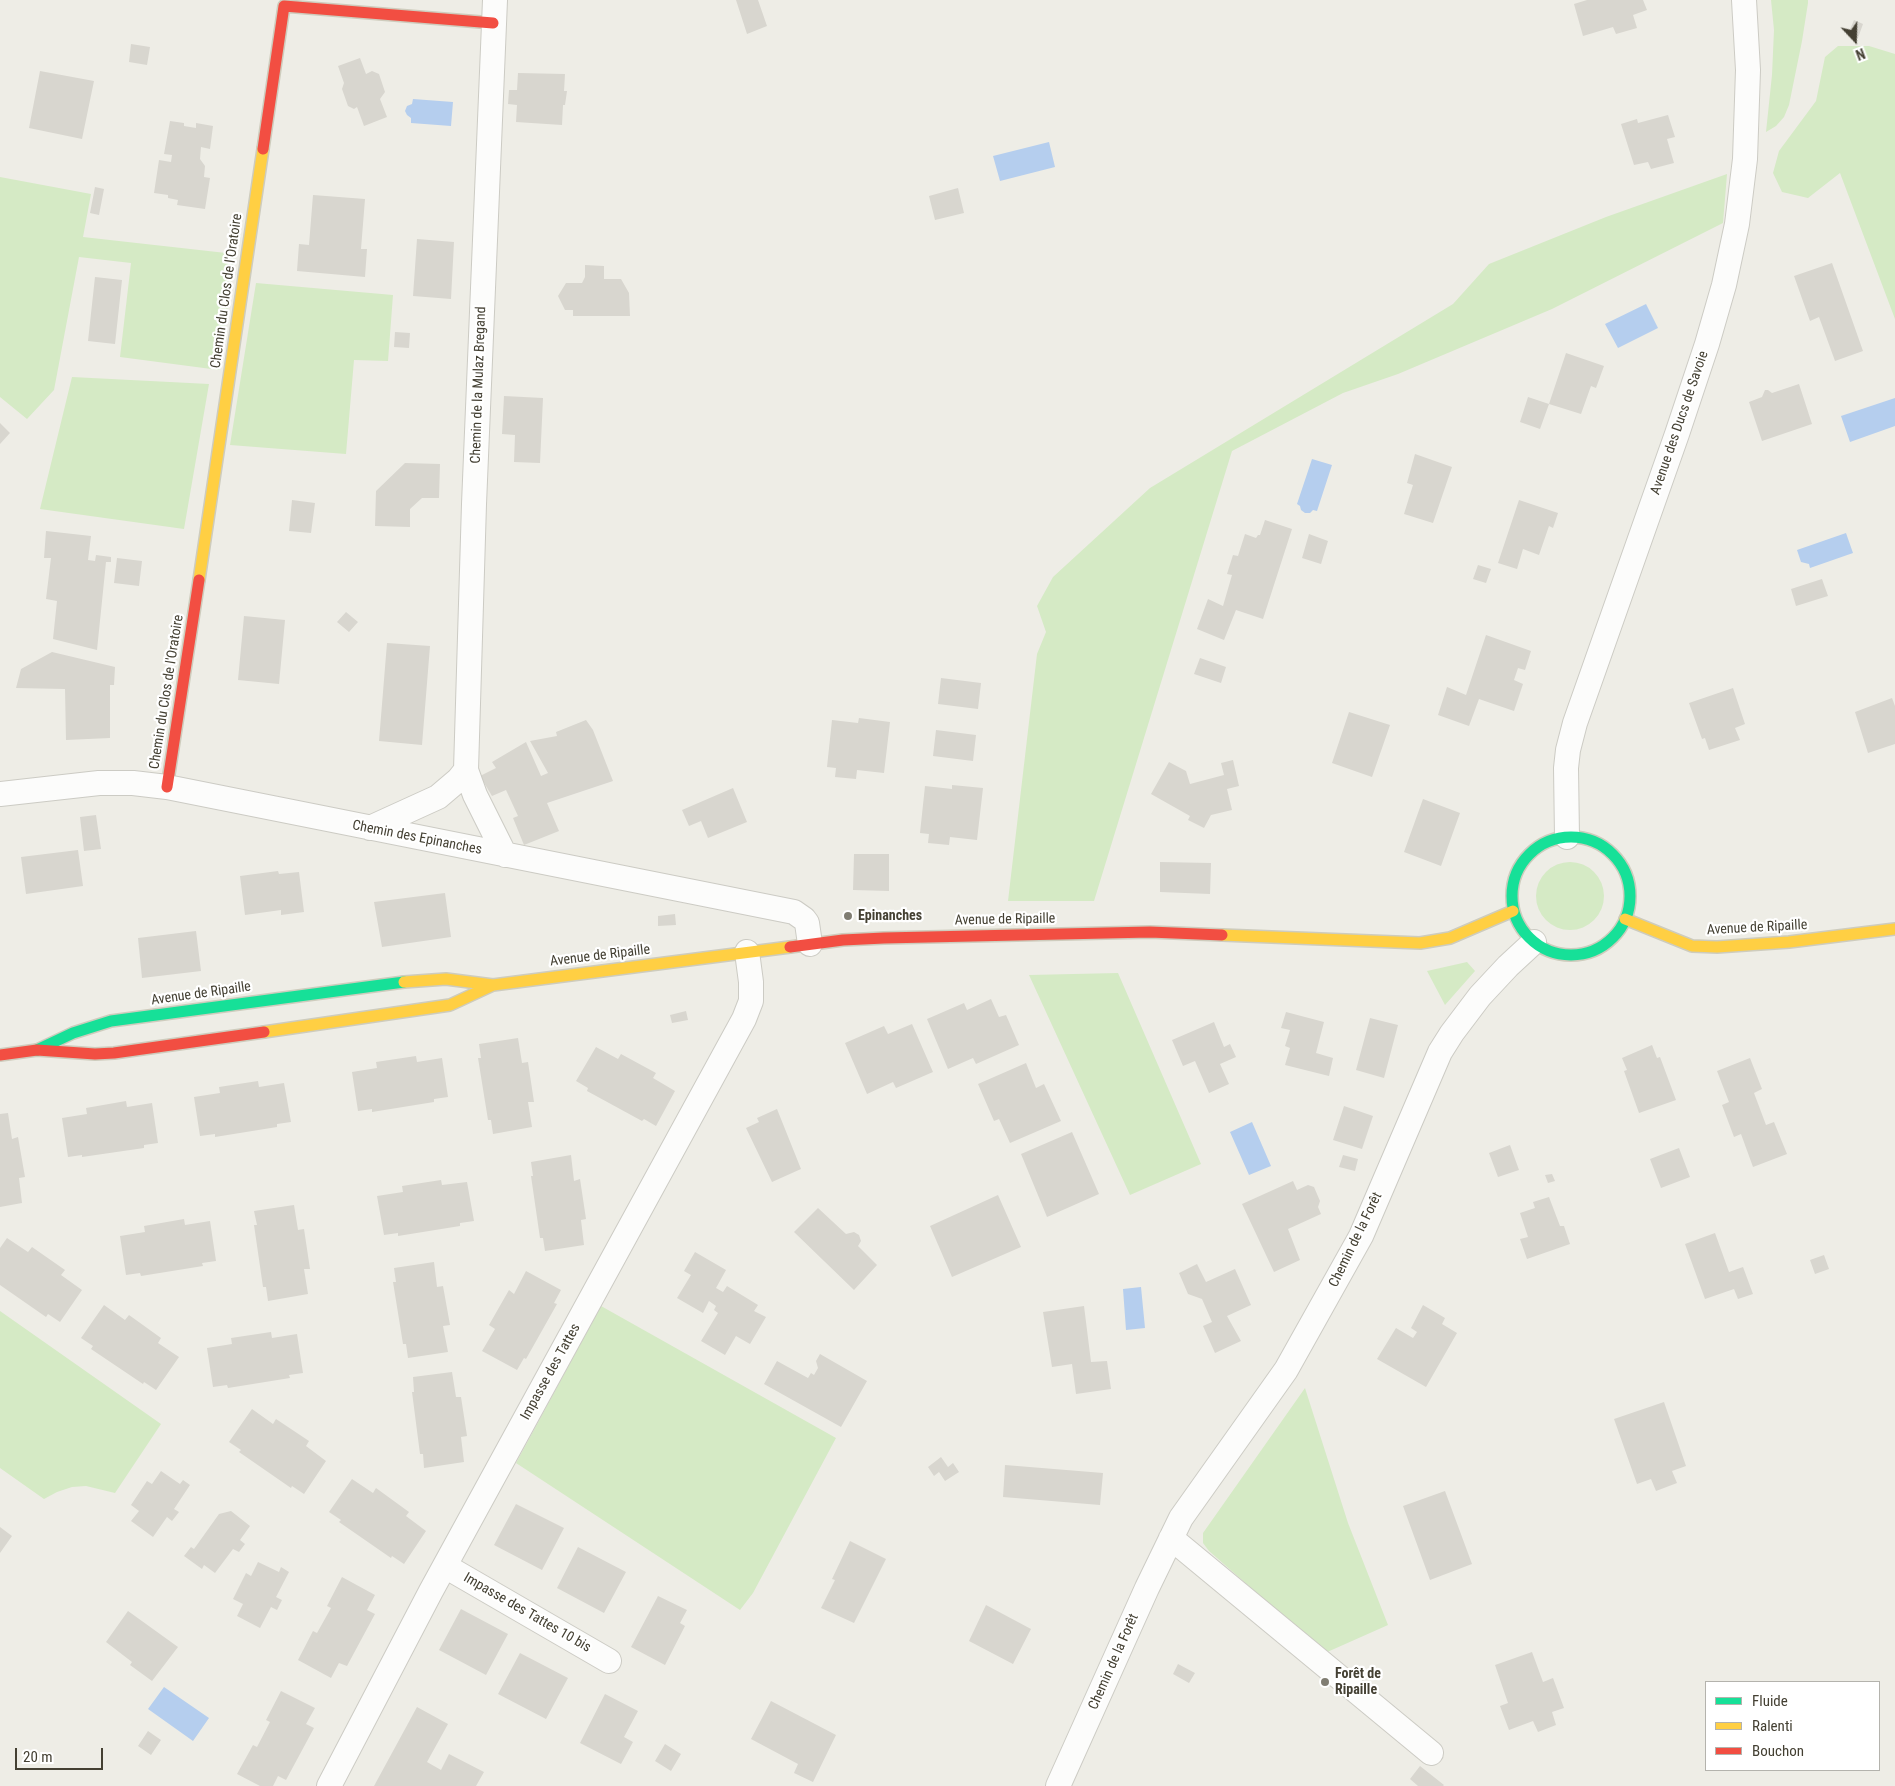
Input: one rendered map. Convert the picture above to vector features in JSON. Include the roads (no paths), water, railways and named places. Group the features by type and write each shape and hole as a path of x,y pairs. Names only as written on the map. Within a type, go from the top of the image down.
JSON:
{"street":[{"name":"Avenue des Ducs de Savoie","path":"1567,837 1566,768 1575,722 1677,434 1724,285 1737,224 1745,158 1748,70 1744,0"},
{"name":"Chemin du Clos de l'Oratoire","path":"167,788 284,6 494,11"},
{"name":"Chemin de la Mulaz Bregand","path":"494,11 474,504 466,770 475,795 506,855"},
{"path":"370,828 438,797 458,780 466,770"},
{"name":"Chemin des Epinanches","path":"0,794 100,782 133,783 167,788 794,912 807,923 810,944"},
{"path":"1567,837 1591,840 1606,848 1618,860 1626,875 1630,892 1630,901 1625,919 1612,938 1590,952 1574,955 1558,954 1542,948 1534,942 1522,930 1512,903 1515,875 1525,859 1531,852 1546,842 1567,837"},
{"name":"Avenue de Ripaille","path":"37,1050 73,1033 111,1021 305,1003 430,979 446,978 493,985 810,944 884,938 1150,932 1420,943 1457,935 1514,911"},
{"name":"Avenue de Ripaille","path":"1625,919 1692,946 1717,947 1789,942 1895,928"},
{"name":"Chemin de la Forêt","path":"1058,1786 1171,1538 1194,1499 1286,1370 1332,1289 1361,1236 1430,1073 1448,1039 1480,996 1534,942"},
{"name":"Impasse des Tattes","path":"329,1786 445,1566 744,1019 751,1001 752,982 748,952"},
{"name":"Avenue de Ripaille","path":"0,1055 37,1050 95,1054 114,1053 442,1006 465,999 493,985"},
{"path":"305,1003 311,1025"},
{"path":"1171,1538 1431,1753"},
{"name":"Impasse des Tattes 10 bis","path":"445,1566 610,1661"}],"water":[{"path":"413,99 453,102 451,126 411,123 411,118 405,111 407,106 412,104"},
{"path":"1049,142 1055,167 1000,181 993,156"},
{"path":"1646,304 1658,328 1618,348 1605,324"},
{"path":"1895,398 1895,426 1850,442 1841,416"},
{"path":"1312,459 1332,465 1317,511 1313,510 1310,513 1305,513 1297,504"},
{"path":"1846,533 1853,553 1810,568 1809,564 1801,562 1797,550"},
{"path":"1252,1122 1271,1166 1249,1175 1230,1132"},
{"path":"1141,1287 1145,1328 1126,1330 1123,1289"},
{"path":"164,1687 209,1718 193,1741 148,1709"}],"place":[{"name":"Epinanches","path":"848,916"},
{"name":"Forêt de Ripaille","path":"1325,1682"}]}
